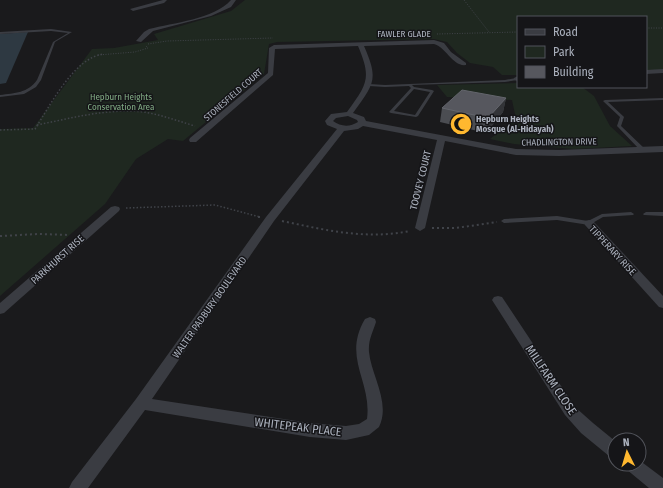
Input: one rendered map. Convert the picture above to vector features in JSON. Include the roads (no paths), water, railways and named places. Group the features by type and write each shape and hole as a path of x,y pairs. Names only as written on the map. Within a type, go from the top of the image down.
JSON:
{"street":[{"path":"133,9 164,2 165,0"},
{"path":"139,41 151,30 217,13 227,8 234,0"},
{"name":"FAWLER GLADE","path":"360,43 434,42 442,44 449,54 464,64"},
{"path":"349,114 369,85 371,76 369,64 360,43"},
{"name":"STONESFIELD COURT","path":"192,140 206,130 271,74 272,48 287,45 360,43"},
{"path":"647,72 663,71"},
{"path":"349,114 361,119 362,123 355,127 342,128 333,125 329,121 334,116 349,114"},
{"name":"CHADLINGTON DRIVE","path":"362,123 516,152 559,153 663,149"},
{"name":"WALTER PADBURY BOULEVARD","path":"78,488 141,404 270,219 342,128"},
{"name":"TOOVEY COURT","path":"420,228 442,138"},
{"name":"PARKHURST RISE","path":"0,310 114,209"},
{"name":"TIPPERARY RISE","path":"589,223 663,304"},
{"name":"MILLFARM CLOSE","path":"498,300 570,411 587,428 607,444"},
{"name":"WHITEPEAK PLACE","path":"141,404 310,430 346,433 363,430 374,422 376,412 364,356 363,339 370,322"},
{"path":"642,472 662,488"}],"lane":[{"path":"0,33 51,30 71,32 54,42 39,80 35,86 23,93 0,96"},
{"path":"369,85 412,87 432,91 416,116 391,112 409,93 412,87 419,84 505,81 517,79"},
{"path":"643,150 619,126 622,117 605,101 663,99"},
{"path":"589,223 602,216 631,214"},
{"path":"646,214 663,214"},
{"name":"TIPPERARY RISE","path":"504,220 557,218 589,223"}],"place":[{"name":"Hepburn Heights Mosque (Al-Hidayah)","path":"461,124"}],"park label":[{"name":"Hepburn Heights Conservation Area","path":"121,102"}]}
